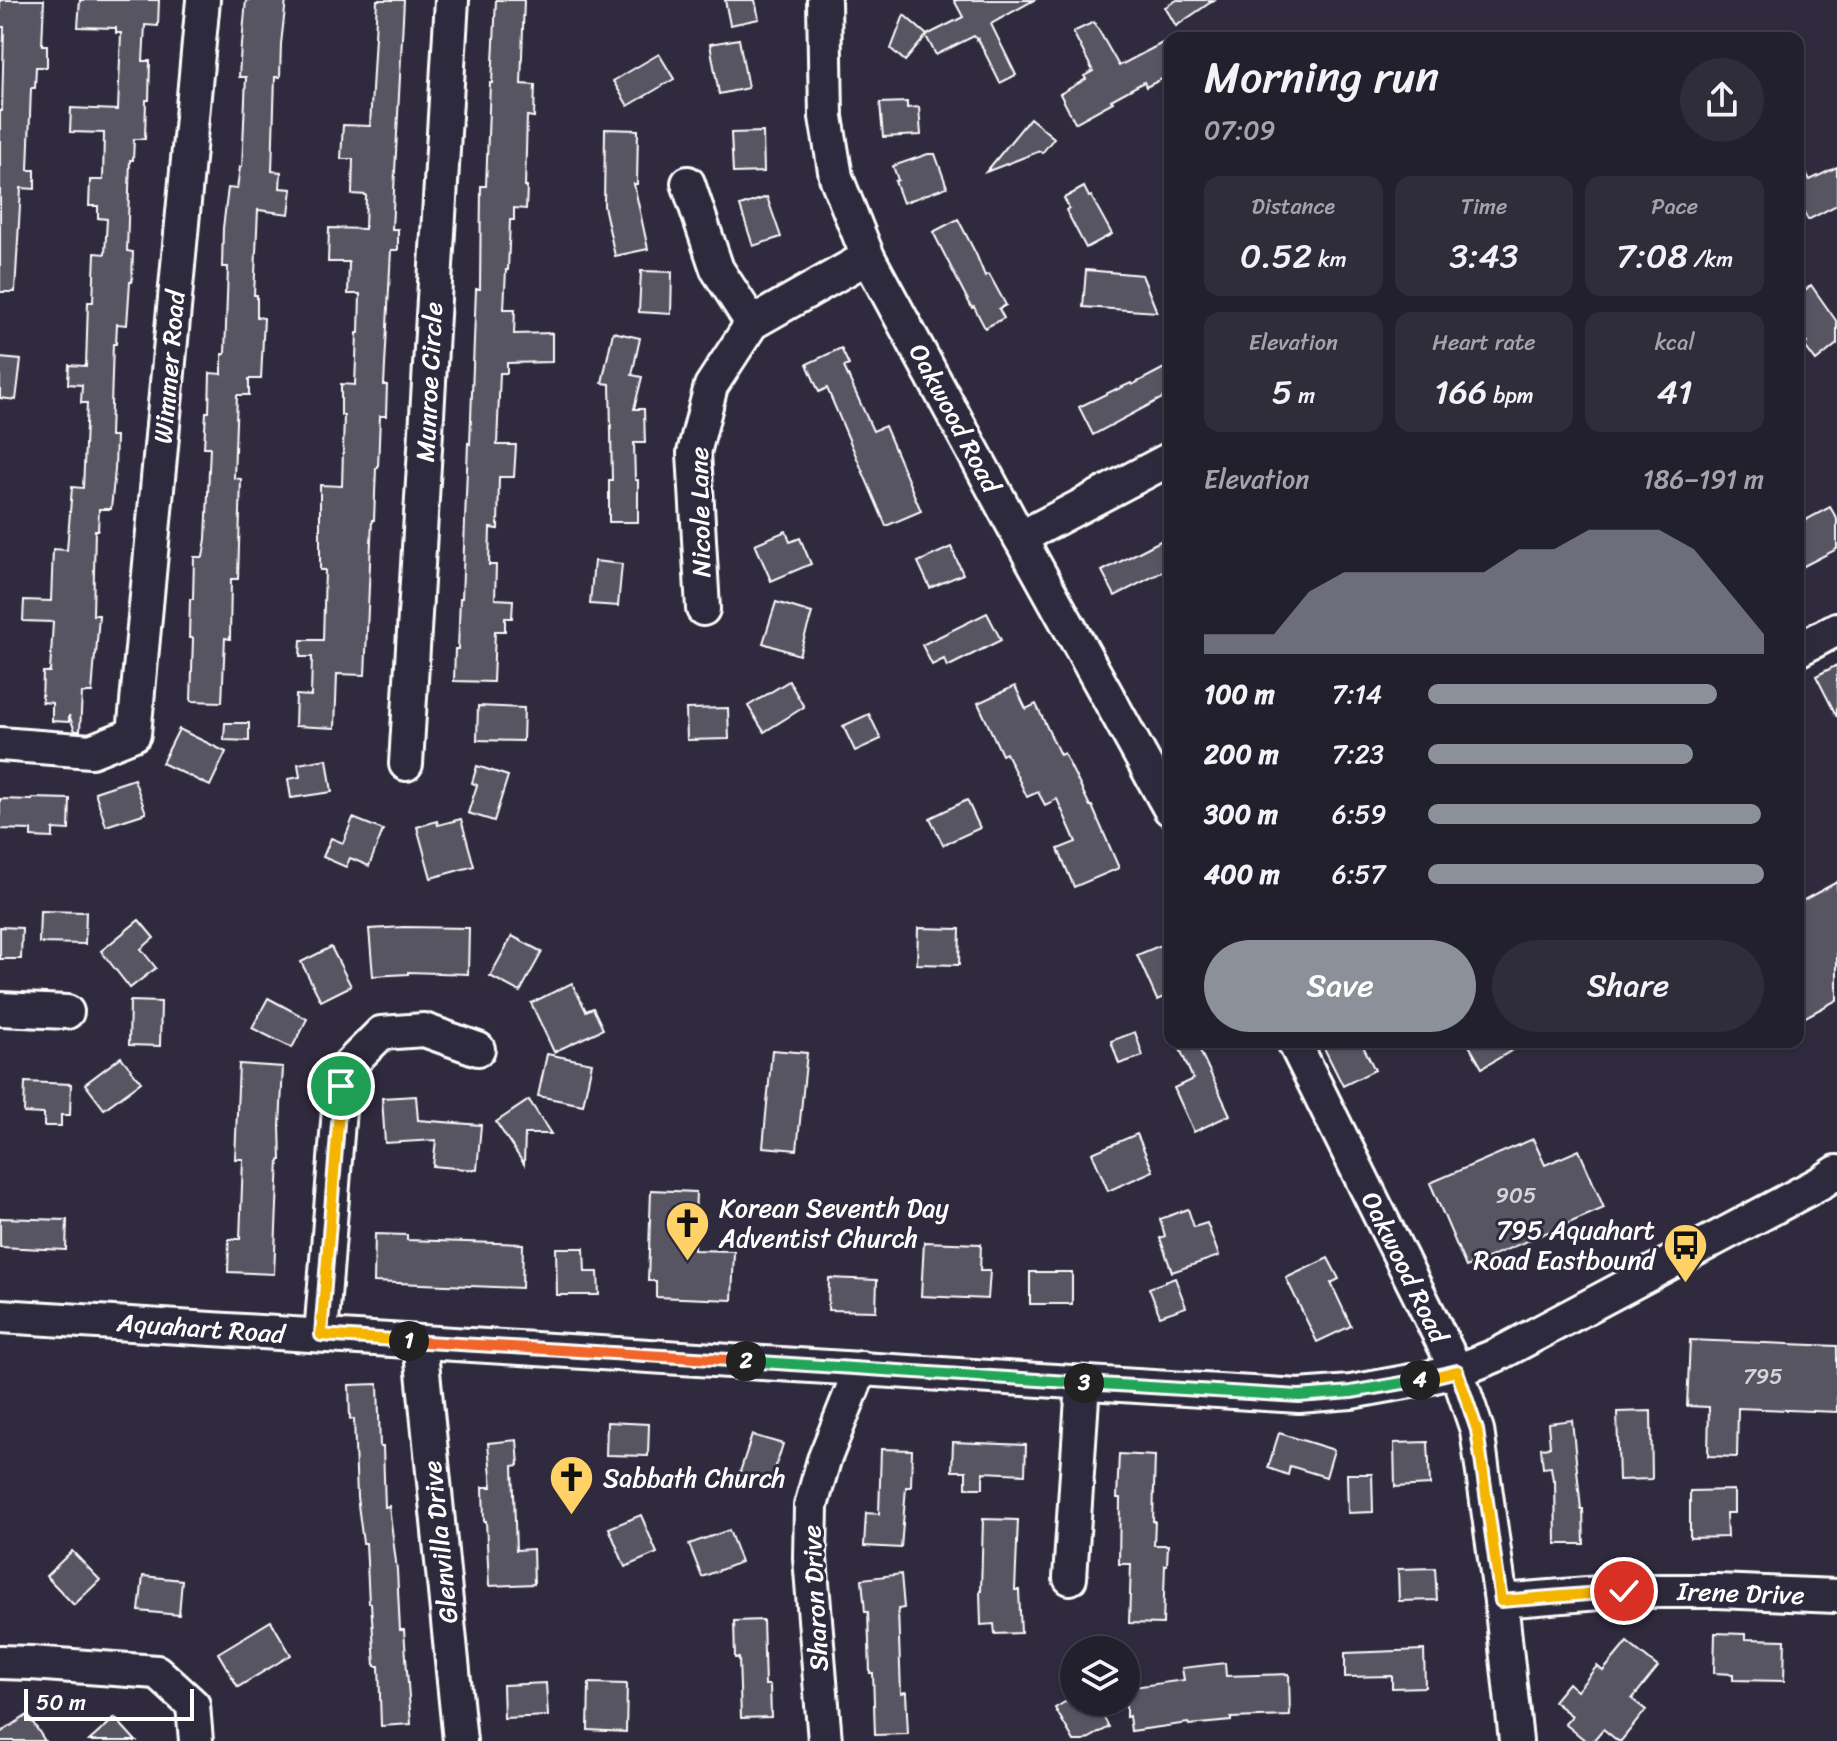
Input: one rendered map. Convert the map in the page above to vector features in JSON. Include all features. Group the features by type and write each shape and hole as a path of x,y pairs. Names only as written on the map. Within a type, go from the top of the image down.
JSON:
{"street":[{"name":"Wimmer Road","path":"0,744 91,751 134,734 203,0"},
{"name":"Munroe Circle","path":"406,764 452,0"},
{"name":"Oakwood Road","path":"824,0 826,117 836,177 868,257 1164,798"},
{"path":"688,183 717,269 752,323"},
{"name":"Nicole Lane","path":"703,609 694,453 711,386 752,323 868,257"},
{"path":"1020,538 1164,462"},
{"path":"1804,647 1837,629"},
{"path":"0,1009 67,1012"},
{"path":"321,1335 342,1072 381,1033 424,1030 478,1049"},
{"name":"Oakwood Road","path":"1297,1048 1457,1371 1477,1430 1501,1601 1514,1741"},
{"name":"Aquahart Road","path":"0,1316 1299,1396 1351,1392 1457,1371 1497,1355 1837,1172"},
{"name":"Glenvilla Drive","path":"420,1342 460,1741"},
{"name":"Sharon Drive","path":"825,1741 810,1558 811,1506 824,1460 861,1368"},
{"path":"1070,1578 1083,1383"},
{"name":"Irene Drive","path":"1501,1601 1624,1591 1837,1596"},
{"path":"0,1662 157,1672 193,1705 196,1741"}],"building":[{"path":"0,0 44,0 42,45 47,45 47,67 36,67 35,88 31,88 28,170 35,170 35,189 21,188 15,292 0,292 0,111 4,27 0,27"},
{"path":"80,0 159,0 158,26 145,25 143,61 150,61 145,139 134,139 133,160 130,160 127,251 133,252 132,282 127,325 117,324 116,344 113,344 110,436 116,436 115,470 111,509 99,509 98,530 95,530 93,615 99,615 92,693 82,693 80,731 75,731 69,715 69,722 52,721 52,703 42,702 43,672 50,672 53,622 23,621 24,600 51,601 53,549 67,550 72,487 83,488 87,403 81,403 82,385 68,384 69,365 86,366 88,302 93,302 95,253 105,254 107,219 98,218 98,206 89,206 90,180 103,180 104,133 70,132 71,108 118,110 121,33 116,33 116,28 78,27"},
{"path":"246,0 286,0 280,77 275,77 272,171 281,172 280,188 292,189 289,214 258,210 254,295 257,295 257,317 264,318 261,379 249,379 249,395 237,395 234,478 241,479 238,579 231,579 230,639 225,638 222,702 191,701 193,638 189,638 190,599 193,599 194,557 203,557 206,539 210,447 204,447 206,412 209,412 210,373 222,374 222,354 225,354 228,267 222,267 223,228 228,188 237,189 242,167 246,77 239,77"},
{"path":"377,0 404,0 392,229 398,229 398,250 391,250 384,385 387,385 386,416 380,416 365,675 337,674 335,728 295,726 296,695 311,696 312,657 300,657 301,640 323,640 325,570 320,570 320,485 342,486 344,415 341,415 341,384 355,385 359,333 360,294 348,294 349,262 328,262 329,228 365,229 366,195 352,194 353,159 341,159 343,125 370,126"},
{"path":"496,0 524,0 521,84 535,85 534,117 527,116 526,209 514,208 514,220 510,220 504,309 515,309 514,334 552,333 552,362 507,363 507,373 500,373 497,445 516,445 514,477 499,477 498,529 490,528 489,565 496,565 495,599 513,600 512,618 505,618 505,631 495,631 493,682 454,681 462,598 476,289 480,289 481,186 486,186"},
{"path":"725,0 755,0 759,19 730,25"},
{"path":"954,0 1034,0 991,24 1016,75 1000,83 974,36 936,55 926,36 905,61 891,49 904,15 927,35 963,17"},
{"path":"1177,0 1214,0 1176,26 1165,7"},
{"path":"1094,22 1119,66 1164,42 1164,78 1146,87 1144,82 1075,123 1060,94 1086,79 1084,76 1093,71 1073,32"},
{"path":"739,39 748,88 719,94 710,44"},
{"path":"659,54 674,79 628,106 613,81"},
{"path":"907,102 907,108 919,107 921,135 883,137 880,103"},
{"path":"1030,118 1054,138 1042,153 1040,151 986,172"},
{"path":"605,129 638,130 637,184 634,184 648,249 615,256 604,206"},
{"path":"763,132 764,172 733,173 731,133"},
{"path":"935,154 947,187 903,203 893,166"},
{"path":"1837,167 1837,205 1808,220 1804,212 1804,169 1810,180"},
{"path":"1084,187 1112,234 1086,248 1066,210 1069,208 1064,198"},
{"path":"767,197 781,237 753,246 740,206"},
{"path":"958,219 985,276 989,274 1006,305 999,309 1004,318 985,328 933,232"},
{"path":"1086,270 1142,275 1157,312 1083,307"},
{"path":"641,271 672,272 671,314 639,312"},
{"path":"1811,285 1837,322 1837,344 1816,361 1804,345 1807,343 1804,339 1804,291"},
{"path":"613,332 640,338 632,375 642,377 634,409 644,409 645,443 634,443 638,522 609,522 609,480 612,480 610,384 602,383"},
{"path":"841,348 849,365 844,367 873,431 885,426 921,511 886,526 827,388 819,392 807,364"},
{"path":"0,358 21,360 16,400 0,398"},
{"path":"1164,368 1164,397 1093,435 1079,407 1116,389 1132,385"},
{"path":"1830,507 1837,519 1837,549 1804,566 1804,521"},
{"path":"786,531 790,542 800,538 811,564 771,581 755,544"},
{"path":"1164,539 1164,571 1115,596 1102,571"},
{"path":"951,547 963,574 930,588 918,562"},
{"path":"594,561 622,564 618,606 590,604"},
{"path":"776,602 812,613 799,655 763,643"},
{"path":"987,613 1001,640 947,667 944,659 932,665 922,645"},
{"path":"1837,665 1837,717 1816,676"},
{"path":"789,681 804,707 764,732 748,706"},
{"path":"1015,686 1026,709 1036,704 1060,755 1064,753 1119,868 1074,887 1058,849 1076,842 1057,799 1045,805 1038,792 1027,797 1006,753 1002,755 978,703"},
{"path":"478,706 524,708 523,741 477,740"},
{"path":"728,708 729,739 687,740 686,709"},
{"path":"869,714 881,739 855,751 843,726"},
{"path":"225,723 249,723 249,741 224,740"},
{"path":"179,729 226,752 210,786 162,763"},
{"path":"327,759 332,792 291,798 288,779 300,777 298,764"},
{"path":"477,766 508,776 494,821 468,813 477,785 472,783"},
{"path":"134,779 146,813 106,826 95,792"},
{"path":"0,799 70,799 69,830 53,829 53,838 31,837 31,830 0,829"},
{"path":"967,800 980,828 943,845 930,818"},
{"path":"353,818 383,830 369,866 350,858 346,867 323,857 331,838 343,843"},
{"path":"461,819 474,866 431,878 417,827"},
{"path":"1837,882 1837,1000 1804,1018 1804,900"},
{"path":"40,911 86,912 85,944 39,943"},
{"path":"139,920 154,938 141,949 156,968 130,988 101,951"},
{"path":"0,927 22,928 21,959 0,959"},
{"path":"469,928 468,974 408,972 373,976 369,929"},
{"path":"918,928 960,929 959,965 917,964"},
{"path":"512,936 542,952 520,992 490,976"},
{"path":"1164,944 1164,997 1157,1000 1137,955"},
{"path":"331,947 351,986 321,1001 301,962"},
{"path":"572,983 586,1011 593,1008 603,1029 554,1052 531,1003"},
{"path":"268,998 307,1019 292,1048 252,1028"},
{"path":"130,1001 161,1002 160,1046 129,1045"},
{"path":"1135,1032 1143,1056 1119,1064 1111,1041"},
{"path":"1180,1048 1199,1048 1230,1115 1194,1132 1174,1088 1193,1079"},
{"path":"1324,1048 1364,1048 1375,1070 1343,1086"},
{"path":"1470,1048 1516,1048 1482,1068"},
{"path":"772,1050 807,1053 797,1150 763,1147"},
{"path":"547,1054 592,1063 583,1105 538,1096"},
{"path":"121,1057 141,1082 104,1109 85,1084"},
{"path":"239,1064 283,1067 274,1274 228,1272 229,1239 240,1239 243,1159 235,1159"},
{"path":"25,1082 71,1084 70,1115 61,1115 61,1126 44,1126 44,1114 24,1113"},
{"path":"416,1096 418,1120 481,1125 477,1170 433,1166 436,1140 385,1143 382,1098"},
{"path":"529,1100 551,1134 525,1134 524,1164 496,1122"},
{"path":"1137,1134 1153,1171 1108,1191 1092,1153"},
{"path":"1533,1139 1545,1165 1579,1150 1604,1208 1466,1267 1430,1183"},
{"path":"651,1190 696,1192 694,1250 734,1251 732,1300 656,1297 656,1281 648,1281"},
{"path":"1188,1209 1194,1227 1207,1223 1219,1256 1172,1272 1160,1238 1165,1236 1160,1219"},
{"path":"0,1218 67,1220 66,1250 0,1247"},
{"path":"375,1234 407,1235 407,1240 523,1244 522,1288 374,1282"},
{"path":"924,1242 981,1244 980,1271 990,1271 988,1299 921,1296"},
{"path":"556,1248 584,1248 585,1272 598,1272 599,1295 557,1295"},
{"path":"1328,1258 1339,1279 1331,1283 1351,1326 1317,1342 1286,1278"},
{"path":"1030,1272 1072,1272 1072,1304 1030,1304"},
{"path":"829,1278 877,1280 876,1311 828,1310"},
{"path":"1175,1278 1186,1307 1160,1316 1149,1288"},
{"path":"1690,1340 1837,1346 1837,1412 1738,1408 1737,1457 1708,1456 1709,1407 1687,1406"},
{"path":"378,1384 385,1507 389,1506 397,1570 400,1630 404,1630 411,1724 381,1726 379,1666 375,1666 349,1385"},
{"path":"1651,1411 1652,1479 1619,1480 1617,1412"},
{"path":"1572,1420 1584,1544 1556,1544 1555,1480 1551,1467 1543,1468 1541,1448 1550,1447 1548,1423"},
{"path":"607,1422 649,1424 648,1456 606,1455"},
{"path":"1279,1433 1334,1450 1326,1477 1290,1466 1288,1475 1268,1468"},
{"path":"752,1435 783,1444 770,1485 739,1475"},
{"path":"517,1440 519,1465 513,1466 516,1550 533,1549 534,1584 489,1586 483,1487 492,1487 488,1443"},
{"path":"953,1442 1026,1445 1025,1474 983,1472 983,1488 966,1488 966,1471 952,1471"},
{"path":"1428,1442 1430,1485 1395,1487 1394,1443"},
{"path":"881,1449 912,1450 911,1487 906,1487 901,1548 864,1546 866,1513 879,1514"},
{"path":"1119,1454 1155,1456 1154,1545 1168,1545 1163,1624 1129,1623 1131,1564 1119,1564"},
{"path":"1347,1474 1372,1474 1373,1512 1348,1513"},
{"path":"1734,1490 1734,1513 1726,1513 1727,1537 1690,1538 1690,1491"},
{"path":"641,1515 657,1553 625,1567 609,1528"},
{"path":"983,1519 1018,1520 1015,1590 1019,1590 1021,1633 995,1634 994,1624 981,1625"},
{"path":"729,1530 741,1562 702,1577 689,1544"},
{"path":"72,1551 100,1580 74,1605 46,1576"},
{"path":"1435,1568 1437,1600 1399,1601 1398,1569"},
{"path":"901,1574 904,1608 898,1609 901,1693 906,1692 908,1734 875,1735 868,1612 865,1612 862,1579"},
{"path":"143,1576 182,1580 179,1615 139,1611"},
{"path":"763,1620 765,1685 770,1685 771,1717 741,1718 734,1621"},
{"path":"271,1621 291,1655 238,1687 218,1653"},
{"path":"1715,1633 1745,1634 1745,1639 1785,1640 1784,1681 1733,1680 1733,1674 1714,1673"},
{"path":"1627,1642 1658,1667 1632,1699 1646,1710 1621,1741 1603,1729 1593,1741 1586,1741 1565,1724 1572,1716 1553,1701 1568,1683 1577,1691 1597,1666 1603,1671"},
{"path":"1424,1650 1425,1687 1392,1688 1392,1676 1345,1677 1345,1653"},
{"path":"1225,1663 1226,1676 1289,1674 1290,1716 1231,1718 1231,1721 1131,1731 1129,1716 1140,1716 1140,1686 1184,1680 1182,1668"},
{"path":"546,1683 548,1716 504,1718 503,1685"},
{"path":"589,1683 627,1684 626,1732 588,1730"},
{"path":"1060,1705 1060,1716 1103,1716 1109,1727 1084,1741 1074,1741 1055,1708"},
{"path":"28,1715 45,1741 0,1741 0,1733"},
{"path":"115,1718 136,1741 89,1741"}],"place":[{"name":"Korean Seventh Day Adventist Church","path":"688,1262"},
{"name":"795 Aquahart Road Eastbound","path":"1686,1284"},
{"name":"Sabbath Church","path":"572,1517"}],"route":[{"path":"341,1086 321,1335 1299,1396 1351,1392 1457,1371 1477,1430 1501,1601 1624,1591"}]}
